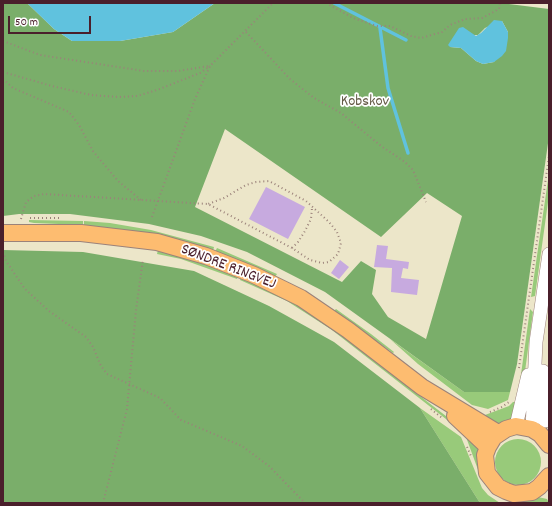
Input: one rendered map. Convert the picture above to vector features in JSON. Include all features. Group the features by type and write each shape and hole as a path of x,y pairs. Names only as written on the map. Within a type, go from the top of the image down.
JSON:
{"main road":[{"name":"SØNDRE RINGVEJ","path":"10,232 81,232 157,242 206,256 254,275 301,298 348,330 422,387 488,447"},
{"name":"SØNDRE RINGVEJ","path":"422,387 474,420 498,433"},
{"path":"546,486 532,492 514,494 498,487 488,473 485,455 488,447 498,433 516,426 542,427 540,434 549,445"}],"street":[{"path":"516,426 536,342 549,254"},
{"path":"540,319 544,342 542,427"},
{"path":"536,342 542,427"}],"path":[{"path":"3,72 91,95 118,97 137,96 157,90 200,73 210,66 246,32 273,3"},
{"path":"326,3 353,18 377,26 390,26 411,36 421,38 442,32 450,25 465,19 482,18 499,9 500,3"},
{"path":"246,32 290,79 314,98 341,113 381,146 405,162 413,170 426,202"},
{"path":"3,41 40,55 144,71 172,71 210,66"},
{"path":"152,217 195,99 210,66"},
{"path":"3,79 13,88 69,112 79,125 93,151 102,162 118,181 142,201"},
{"path":"519,369 549,156"},
{"path":"10,232 26,202 34,196 57,194 157,202 208,204 224,198 246,185 256,182 269,181 306,201 329,222 337,232 341,243 338,254 329,262 322,263 310,260 292,248 208,204"},
{"path":"292,248 305,231 310,219 312,208"},
{"path":"3,252 6,261 25,289 49,311 86,338 93,346 101,366 107,374 130,386 142,388 160,398 181,420 242,446 269,466 305,503"},
{"path":"103,503 123,428 130,386 136,310 143,259"},
{"path":"474,420 481,414 489,413 502,407 513,399"},
{"path":"426,405 443,419"}],"green space":[{"name":"Kobskov","path":"3,3 27,3 54,29 72,41 120,41 173,32 215,3 501,3 549,9 549,136 517,364 510,392 464,392 325,292 247,252 201,236 149,224 70,214 19,214 3,216","holes":["502,21 508,32 494,62 483,64 476,61 461,48 450,47 473,35 478,35 485,28","225,129 381,237 427,193 462,216 426,339 388,317 372,294 376,270 361,261 342,282 195,207"]},
{"path":"549,173 549,195 535,296 531,297"},
{"path":"29,220 83,221 83,225 34,223 29,222"},
{"path":"84,221 110,223 151,230 214,247 213,251 151,234 84,225"},
{"path":"217,248 277,274 275,277 215,252"},
{"path":"3,250 83,252 194,271 269,306 334,342 420,408 480,503 3,503"},
{"path":"158,250 208,264 238,276 237,279 181,259 157,254"},
{"path":"241,276 314,314 464,430 460,430 332,330 287,301 240,280"},
{"path":"336,309 394,352 393,353 334,311"},
{"path":"530,309 533,312 523,386 518,396"},
{"path":"390,339 464,392 510,392 508,400 488,409 472,405 418,364"},
{"path":"513,402 516,402 514,416 510,420 499,424 482,418 485,415 509,406"},
{"path":"420,408 461,437 482,488 488,495 500,503 480,503"},
{"path":"466,437 479,449 481,471 538,497 547,499 549,503 513,503 492,492 481,478"},
{"path":"523,439 535,445 540,453 540,471 535,479 527,484 513,485 501,479 496,471 495,457 501,445 509,440"}],"water":[{"path":"27,3 215,3 173,32 120,41 72,41 54,29"},
{"path":"494,20 502,21 508,32 508,38 506,51 494,62 483,64 476,61 461,48 450,47 448,45 459,28 463,27 476,36"}],"building":[{"path":"266,187 305,207 288,239 249,219"},
{"path":"377,245 388,246 386,259 409,262 408,269 403,268 401,278 419,280 417,295 391,292 392,268 374,267"},
{"path":"340,260 349,267 339,279 331,273"}],"waterway":[{"path":"334,3 406,40"},
{"path":"380,28 388,88 408,153"}]}
